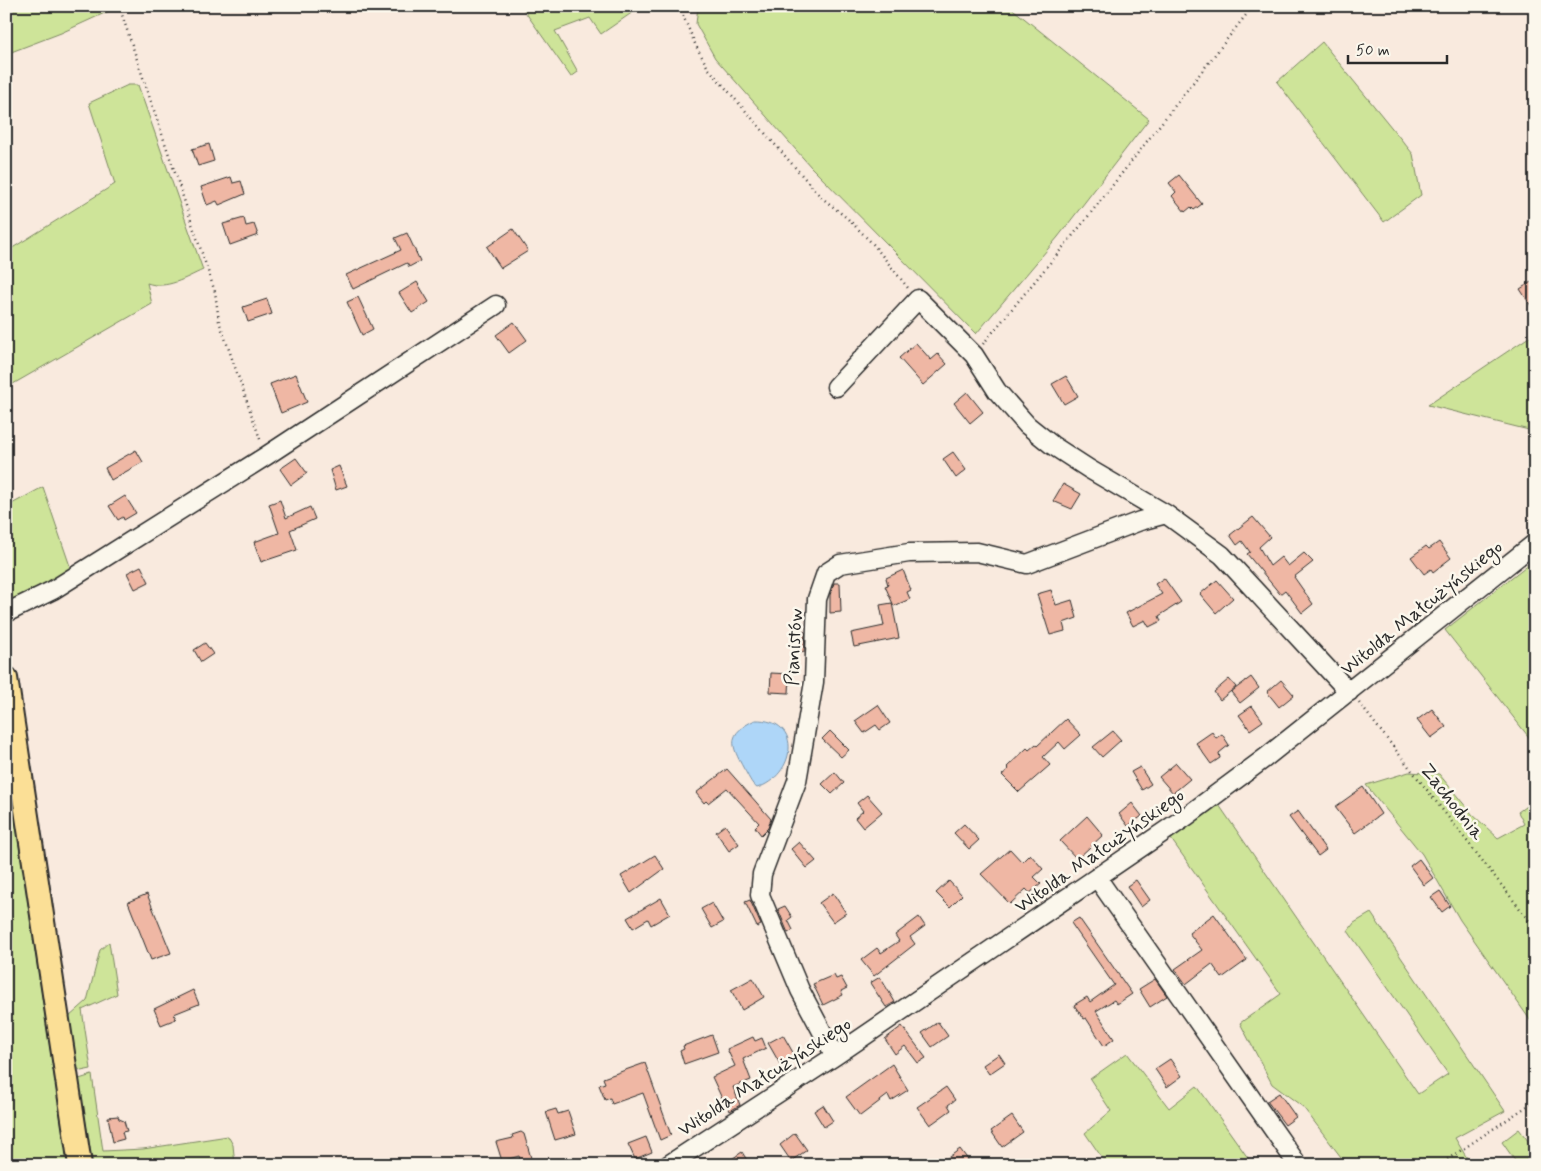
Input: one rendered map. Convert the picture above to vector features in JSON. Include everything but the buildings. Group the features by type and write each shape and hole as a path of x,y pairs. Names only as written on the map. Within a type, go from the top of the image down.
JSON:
{"main road":[{"path":"6,678 80,1165"}],"street":[{"path":"836,387 918,298 974,355 997,391 1028,425 1052,445 1166,514 1222,554 1349,692"},
{"path":"6,613 53,590 266,456 496,305"},
{"name":"Pianistów","path":"835,1056 800,990 760,895 762,874 796,781 814,682 817,599 826,572 840,564 909,553 977,552 1027,564 1140,521 1166,514"},
{"name":"Witolda Małcużyńskiego","path":"668,1165 835,1056 1195,810 1532,551"},
{"path":"1098,878 1298,1165"}],"path":[{"path":"119,6 215,292 219,321 266,456"},
{"path":"679,6 696,46 708,68 821,197 848,219 873,244 918,298"},
{"path":"974,355 1082,223 1253,6"},
{"name":"Zachodnia","path":"1349,692 1535,928"},
{"path":"1440,1165 1535,1101"}],"green space":[{"path":"6,6 120,6 61,33 6,54"},
{"path":"521,6 628,6 633,12 601,34 590,18 555,31 578,72 571,77"},
{"path":"698,6 1009,6 1149,119 1058,237 976,334 811,167 715,58 696,24"},
{"path":"1322,42 1413,154 1421,195 1384,222 1277,82"},
{"path":"128,85 138,85 203,270 169,284 154,285 147,283 152,304 6,388 6,252 115,184 89,103"},
{"path":"1535,333 1535,426 1529,430 1428,405"},
{"path":"43,487 72,572 12,605 8,602 6,592 6,496 8,506"},
{"path":"1535,559 1535,745 1445,630"},
{"path":"6,759 67,1160 68,1165 6,1165"},
{"path":"1409,772 1439,774 1472,814 1498,838 1524,824 1518,812 1532,802 1535,805 1535,1027 1460,920 1422,854 1366,785"},
{"path":"1219,805 1418,1094 1448,1074 1348,931 1354,923 1371,913 1505,1111 1455,1138 1471,1165 1347,1165 1303,1107 1272,1084 1240,1023 1281,994 1171,839"},
{"path":"109,942 117,994 82,1010 91,1069 81,1071 76,1067 69,1017 87,1001 100,950"},
{"path":"1127,1053 1169,1108 1197,1086 1253,1165 1107,1165 1085,1133 1111,1111 1090,1079"},
{"path":"92,1075 103,1151 143,1149 228,1136 233,1145 235,1165 93,1165 79,1082 79,1079"},
{"path":"1519,1129 1535,1150 1535,1165 1518,1165 1502,1142"}],"water":[{"path":"755,720 771,722 782,729 788,738 789,749 786,761 780,772 770,782 757,788 751,782 734,747 735,735 739,730"}]}
